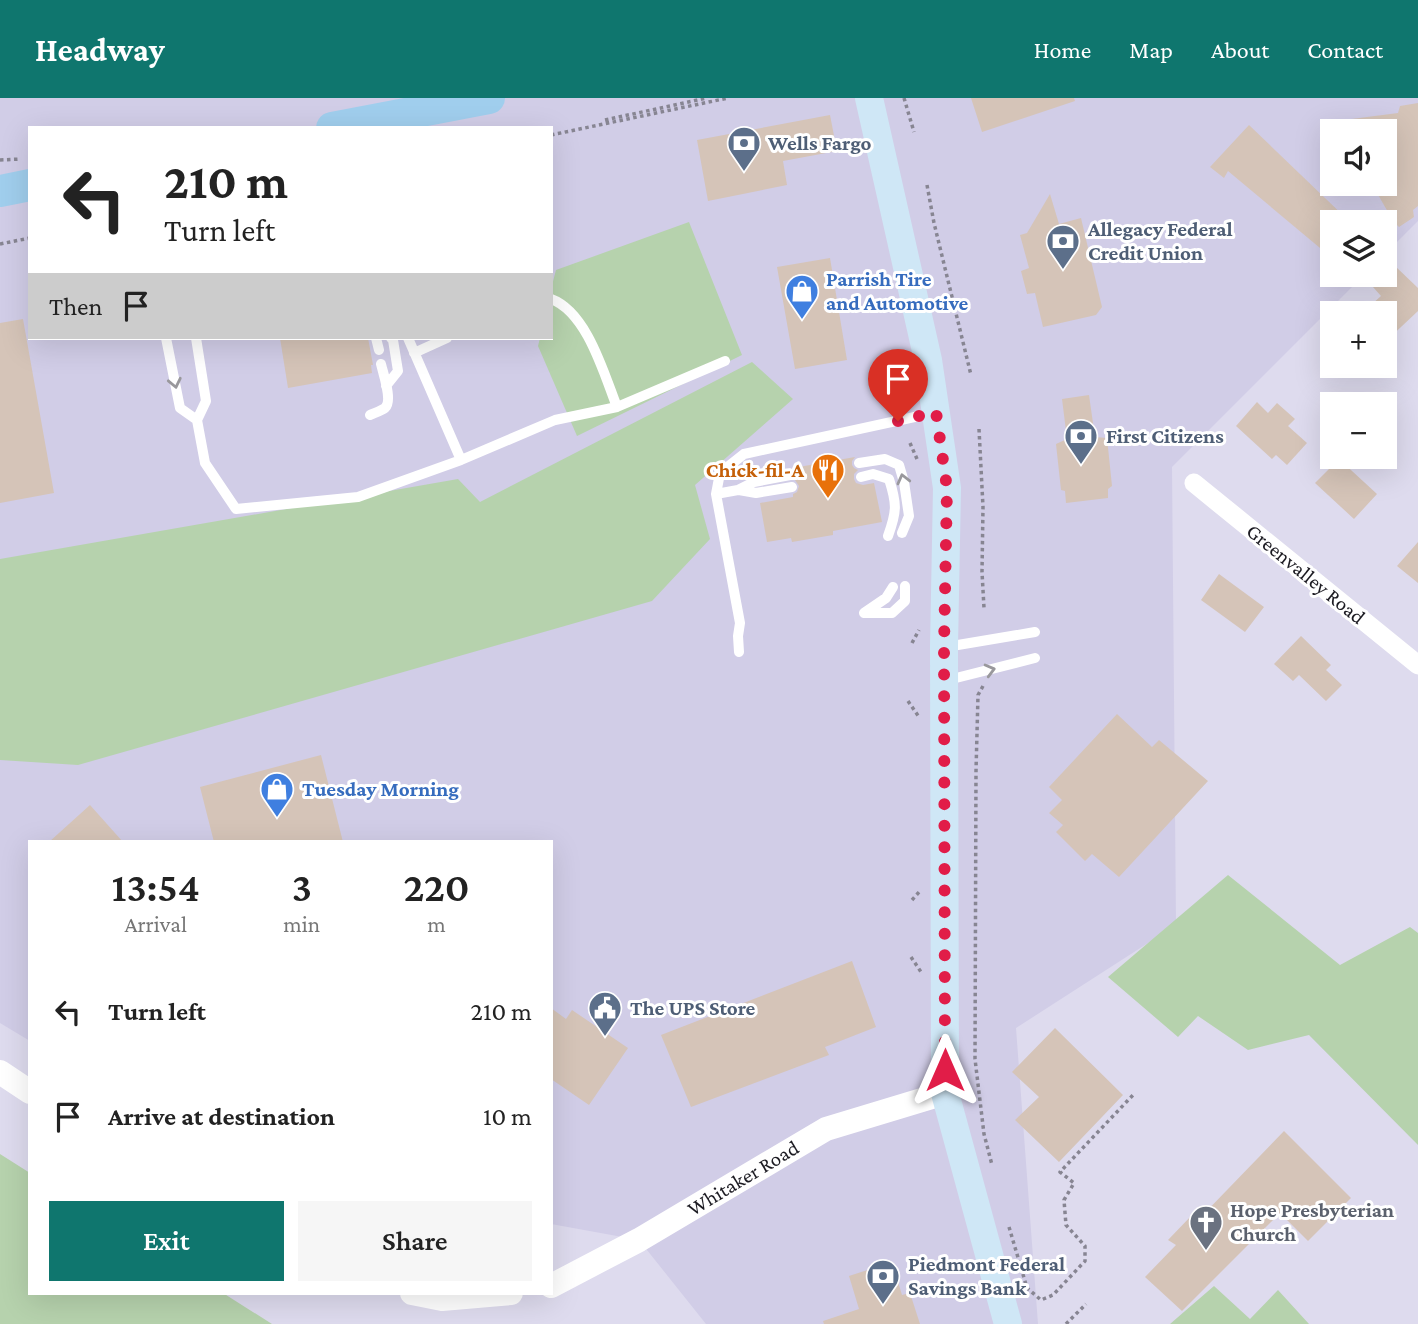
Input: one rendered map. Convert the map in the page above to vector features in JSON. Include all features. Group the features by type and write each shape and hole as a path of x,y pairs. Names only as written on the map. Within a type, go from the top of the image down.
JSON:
{"main road":[{"path":"349,126 489,98"},
{"path":"869,98 928,360 947,488 944,647 945,1093 1008,1324"},
{"path":"0,191 28,186"}],"street":[{"name":"Greenvalley Road","path":"1194,484 1418,665"},
{"path":"0,1072 28,1091"},
{"name":"Whitaker Road","path":"553,1285 639,1240 826,1129 945,1093"},
{"path":"422,1295 442,1299 487,1295"}],"lane":[{"path":"553,300 560,302 578,321 590,340 617,407"},
{"path":"166,340 180,408 197,420"},
{"path":"196,340 206,401 197,420 205,463 236,509 358,496 461,460 555,420 617,407 725,361"},
{"path":"376,340 379,351"},
{"path":"386,386 398,371 393,340"},
{"path":"409,340 461,460"},
{"path":"414,353 443,340"},
{"path":"370,415 387,406 388,394 381,363"},
{"path":"738,652 740,623 716,495 720,473 744,454 936,412"},
{"path":"859,463 885,459 899,465 909,516 902,533"},
{"path":"861,477 873,474 889,479 895,498 895,516 888,536"},
{"path":"716,495 738,490 754,482 790,475"},
{"path":"738,490 756,493 792,487"},
{"path":"893,587 886,598 864,613 892,613 905,601 905,586"},
{"path":"944,647 1035,632"},
{"path":"944,680 1035,658"}],"path":[{"path":"605,120 707,98"},
{"path":"553,135 728,98"},
{"path":"904,98 914,132"},
{"path":"0,160 28,159"},
{"path":"928,185 934,223 971,375"},
{"path":"0,244 28,238"},
{"path":"979,429 984,608"},
{"path":"988,678 978,695 974,1018 975,1059 984,1134 993,1171"},
{"path":"911,957 922,974"},
{"path":"1007,1222 1027,1288 1041,1300 1053,1296 1085,1261 1085,1246 1066,1225 1064,1200 1074,1183 1060,1172 1133,1095"},
{"path":"1066,1324 1086,1304"}],"shaded area":[{"path":"0,98 1418,98 1418,221 1397,242 1397,210 1320,210 1320,287 1352,287 1338,301 1320,301 1320,319 1172,467 1176,925 1016,1028 1038,1324 706,1324 639,1240 553,1224 553,840 28,840 28,1040 0,1023"}],"green space":[{"path":"689,222 742,355 577,436 538,346 540,340 553,340 553,281 556,270"},
{"path":"752,362 793,399 695,485 710,539 652,601 78,765 0,760 0,559 458,479 480,502"},
{"path":"1228,875 1340,965 1410,927 1418,933 1418,1145 1309,1035 1248,1050 1198,1016 1178,1037 1108,977"},
{"path":"0,1154 28,1172 28,1295 226,1295 272,1324 0,1324"},
{"path":"1214,1286 1250,1319 1278,1290 1309,1324 1170,1324"}],"building":[{"path":"971,98 1074,98 1075,101 982,132"},
{"path":"1418,103 1418,206 1413,210 1414,217 1399,227 1397,210 1387,210 1379,196 1397,196 1397,119 1352,119 1398,113 1400,106"},
{"name":"Wells Fargo","path":"830,115 837,151 783,161 787,185 708,201 697,140"},
{"path":"1249,125 1338,210 1320,210 1320,248 1228,171 1224,178 1210,167"},
{"path":"1050,194 1059,224 1081,218 1102,307 1096,315 1043,327 1035,293 1027,294 1021,271 1029,268 1020,235 1027,233"},
{"path":"830,258 847,360 795,369 777,267"},
{"path":"1397,268 1418,288 1418,311 1397,331 1397,301 1375,301 1381,296 1373,287 1397,287"},
{"path":"23,319 54,493 0,503 0,323"},
{"path":"280,340 368,340 372,373 288,388"},
{"path":"1089,395 1095,437 1107,438 1112,486 1108,489 1108,498 1066,503 1065,491 1061,490 1056,444 1067,439 1062,399"},
{"path":"1257,402 1268,413 1277,403 1295,419 1288,426 1307,443 1287,465 1276,455 1272,459 1236,426"},
{"name":"Chick-fil-A","path":"855,457 852,465 858,470 854,479 856,483 863,485 874,483 882,522 833,531 833,535 792,542 791,538 767,542 760,503 793,497 799,486 795,480 797,473 793,468"},
{"path":"1329,469 1350,469 1377,494 1354,519 1315,483"},
{"path":"1418,542 1418,583 1397,566"},
{"path":"1219,574 1264,607 1245,632 1201,600"},
{"path":"1301,636 1331,665 1326,670 1342,685 1326,701 1299,675 1293,681 1274,664"},
{"path":"1117,714 1152,747 1159,740 1208,781 1119,877 1092,854 1085,861 1056,832 1063,825 1049,813 1062,800 1049,787"},
{"path":"321,755 342,840 213,840 200,787"},
{"path":"90,805 121,840 51,840"},
{"path":"852,961 876,1027 825,1047 829,1055 691,1107 661,1035"},
{"path":"553,1009 566,1019 572,1010 628,1048 589,1105 553,1080"},
{"path":"1055,1028 1123,1095 1059,1162 1015,1120 1039,1097 1012,1072"},
{"path":"1284,1131 1351,1198 1308,1241 1280,1213 1182,1311 1145,1277 1176,1245 1168,1240 1192,1215 1198,1220"},
{"path":"892,1262 902,1295 910,1293 920,1324 824,1324 823,1321 859,1309 849,1276"}],"place":[{"name":"Wells Fargo","path":"744,173"},
{"name":"Allegacy Federal Credit Union","path":"1063,271"},
{"name":"Parrish Tire and Automotive","path":"802,321"},
{"name":"First Citizens","path":"1081,466"},
{"name":"Chick-fil-A","path":"828,500"},
{"name":"Tuesday Morning","path":"277,819"},
{"name":"The UPS Store","path":"605,1038"},
{"name":"Hope Presbyterian Church","path":"1206,1252"},
{"name":"Piedmont Federal Savings Bank","path":"883,1306"}],"route":[{"path":"898,421 936,412 947,488 944,647 945,1070"}]}
